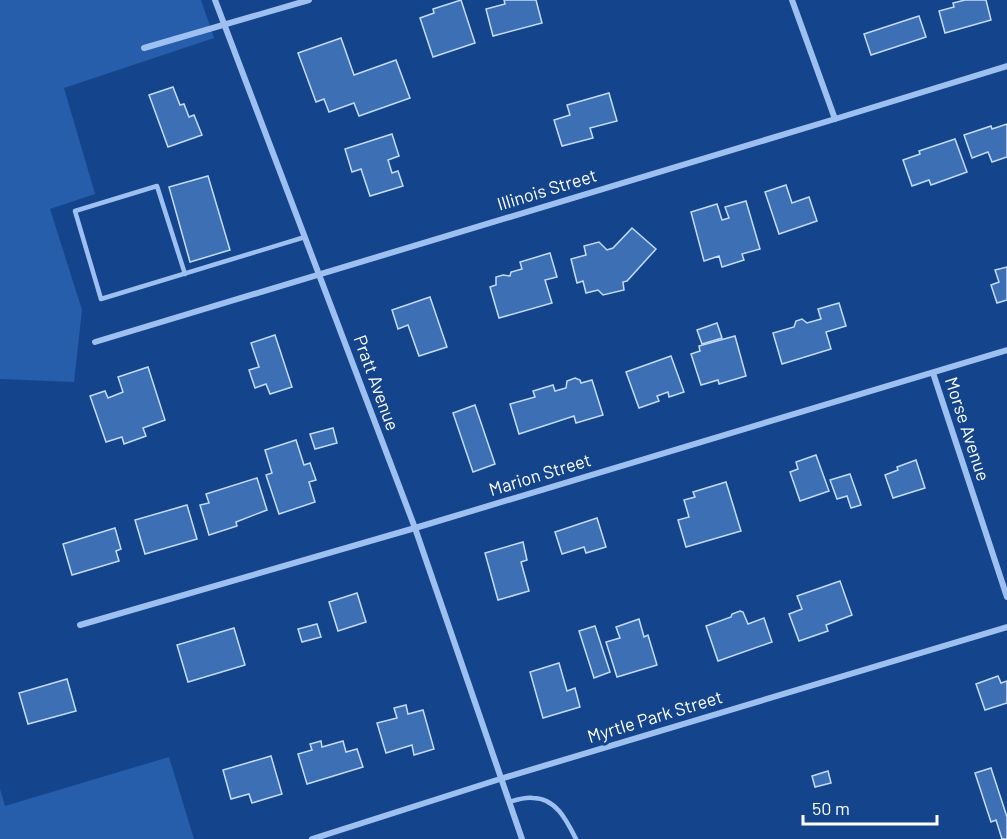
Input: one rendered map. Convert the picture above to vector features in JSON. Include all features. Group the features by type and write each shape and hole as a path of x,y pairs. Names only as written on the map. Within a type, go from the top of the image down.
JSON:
{"street":[{"name":"Pratt Avenue","path":"215,0 415,528 522,839"},
{"path":"144,48 309,0"},
{"path":"792,0 836,119"},
{"name":"Illinois Street","path":"95,342 1007,66"},
{"name":"Marion Street","path":"80,625 415,528 1007,350"},
{"name":"Morse Avenue","path":"933,373 1007,597"},
{"name":"Myrtle Park Street","path":"312,839 500,779 1007,628"}],"lane":[{"path":"185,274 158,186 75,211 102,299 185,274 306,237"},
{"path":"509,802 532,797 545,800 553,805 567,821 576,839"}],"shaded area":[{"path":"0,0 201,0 214,38 64,88 95,194 50,209 82,310 74,382 0,379"},
{"path":"169,757 194,839 0,839 0,789 5,806"}],"building":[{"path":"461,0 475,43 433,57 420,18 434,13 433,9"},
{"path":"504,0 536,0 542,23 493,36 486,9 505,4"},
{"path":"965,0 986,0 991,20 945,33 939,11 954,7 953,3"},
{"path":"919,16 926,37 871,55 864,34"},
{"path":"341,38 354,75 396,60 410,98 359,116 354,103 329,112 324,99 316,102 298,53"},
{"path":"173,87 180,105 184,104 189,117 194,115 202,135 168,147 149,95"},
{"path":"609,93 617,121 590,128 593,138 562,146 554,120 570,115 567,105"},
{"path":"1007,124 1007,157 992,162 988,152 972,158 964,135 991,126 992,129"},
{"path":"392,134 399,156 388,160 392,173 398,171 403,186 370,196 361,169 352,172 345,149"},
{"path":"955,139 967,172 931,185 929,180 912,186 903,160 920,154 919,151"},
{"path":"208,176 230,250 190,262 169,187"},
{"path":"786,185 792,203 809,197 817,221 779,234 765,192"},
{"path":"746,201 760,249 742,254 744,260 722,267 719,256 704,261 691,212 717,204 722,220 729,218 725,207"},
{"path":"632,228 656,249 627,281 623,282 624,290 603,295 598,290 586,293 583,281 577,283 571,259 586,255 584,246 599,242 607,250 613,248"},
{"path":"550,253 557,277 545,280 552,303 499,318 490,287 496,285 496,277 510,276 511,272 522,269 520,262"},
{"path":"1007,267 1007,300 997,303 991,285 999,282 995,270"},
{"path":"430,297 447,347 419,356 408,325 398,329 392,310"},
{"path":"839,303 846,326 826,332 831,349 782,364 773,333 794,327 796,321 802,319 807,323 821,319 818,309"},
{"path":"717,323 722,338 702,344 697,330"},
{"path":"275,335 292,387 270,394 266,384 255,388 249,370 259,367 251,343"},
{"path":"735,336 746,376 719,384 718,380 701,385 691,354 700,351 699,346"},
{"path":"671,356 684,392 669,397 668,392 657,396 659,401 639,408 626,372"},
{"path":"148,367 165,420 143,428 146,436 124,444 122,437 106,442 90,396 105,391 108,398 123,392 118,377"},
{"path":"575,378 581,383 592,380 603,415 576,423 574,416 519,434 510,404 535,397 533,391 553,385 555,391 566,388 567,381"},
{"path":"475,405 495,464 473,472 453,413"},
{"path":"333,428 337,443 315,449 310,434"},
{"path":"296,440 304,465 310,463 316,480 309,482 315,502 279,514 266,475 272,473 265,450"},
{"path":"816,455 829,491 800,501 790,472 798,469 796,462"},
{"path":"916,460 925,488 893,498 885,475 898,470 897,467"},
{"path":"850,474 861,505 851,508 847,496 837,499 830,480"},
{"path":"257,478 267,510 236,522 237,526 209,535 200,505 209,503 206,494"},
{"path":"726,482 741,531 686,547 678,520 689,517 684,500 695,497 693,492"},
{"path":"187,505 197,539 145,554 135,520"},
{"path":"597,518 606,547 586,553 584,547 562,554 555,532"},
{"path":"115,528 121,549 116,551 119,561 72,575 63,544"},
{"path":"523,542 527,560 521,562 529,591 498,600 485,553"},
{"path":"840,581 852,615 826,625 828,631 799,641 789,614 802,609 797,596"},
{"path":"357,593 366,622 338,631 329,602"},
{"path":"743,612 748,624 764,618 772,642 718,661 706,626 731,617 732,614"},
{"path":"639,619 644,637 648,635 657,665 617,677 606,642 620,638 616,627"},
{"path":"317,624 321,637 302,642 298,629"},
{"path":"595,626 610,672 594,678 579,631"},
{"path":"234,628 245,665 188,682 177,645"},
{"path":"559,663 567,691 575,688 580,707 543,718 530,672"},
{"path":"998,676 1001,683 1007,681 1007,703 985,710 976,684"},
{"path":"67,679 76,711 28,724 19,693"},
{"path":"406,705 408,714 423,710 434,749 414,755 412,745 386,753 377,723 397,718 394,708"},
{"path":"321,741 322,747 343,741 346,752 357,749 363,767 307,784 298,754 312,750 310,744"},
{"path":"271,756 282,794 252,803 249,794 231,799 223,770"},
{"path":"991,768 1007,817 1007,839 1002,839 996,820 991,822 975,773"},
{"path":"828,771 831,783 815,787 812,776"}]}
